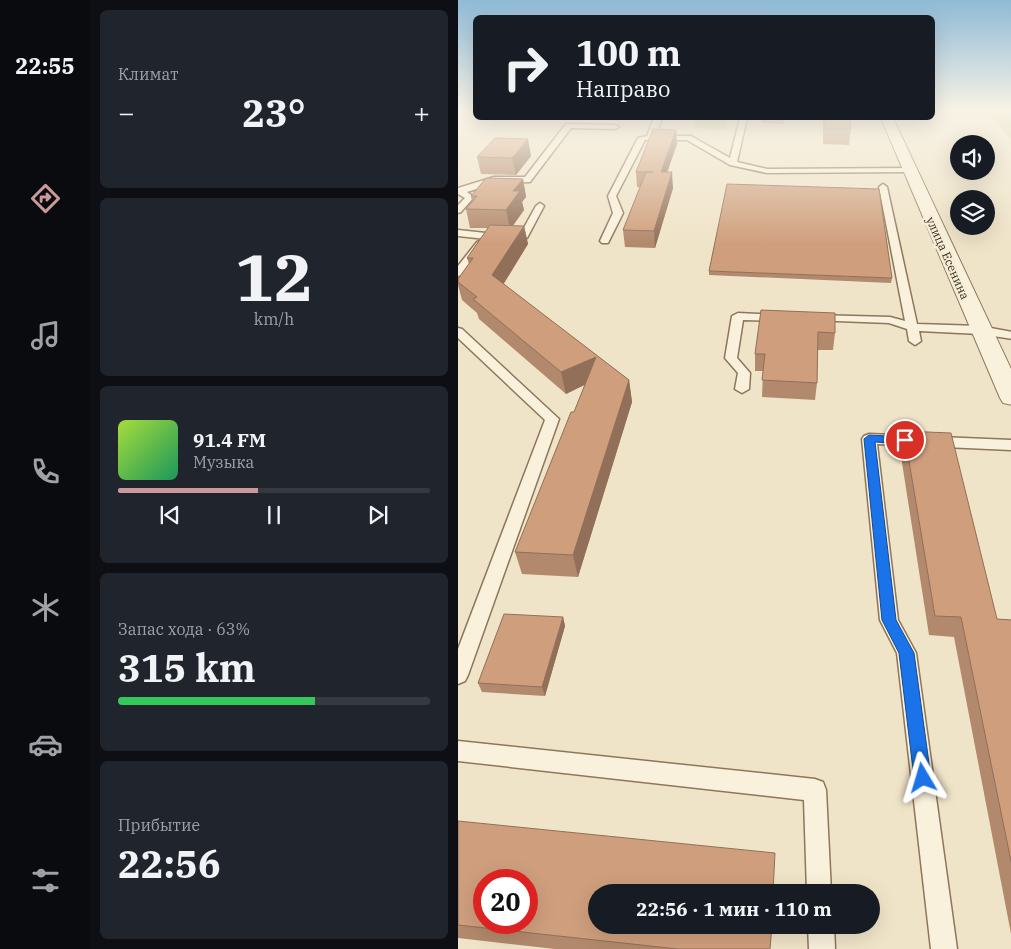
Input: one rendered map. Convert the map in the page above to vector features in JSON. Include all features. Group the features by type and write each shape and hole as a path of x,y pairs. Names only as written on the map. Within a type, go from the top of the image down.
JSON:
{"street":[{"name":"улица Есенина","path":"903,155 1012,398"}],"lane":[{"path":"460,191 494,180 527,180 546,155"},
{"path":"605,241 618,213 612,196 633,155"},
{"path":"719,155 733,163 767,172 909,170"},
{"path":"733,163 735,155"},
{"path":"883,188 915,341"},
{"path":"458,210 470,197 460,191"},
{"path":"458,234 524,236 540,206"},
{"path":"458,273 486,236"},
{"path":"742,389 744,372 731,358 738,316 890,320 912,327 980,330 1012,336"},
{"path":"458,332 552,419 458,675"},
{"path":"944,949 906,653 889,620 869,439 1012,445"},
{"path":"458,751 815,790 819,884"},
{"path":"821,934 822,949"}],"building":[{"path":"479,155 514,155 512,158 477,157"},
{"path":"643,155 667,155 661,172 672,172 654,231 623,230 646,172 636,172"},
{"path":"486,178 523,179 513,191 520,191 506,210 466,209 477,196 471,196"},
{"path":"727,184 879,189 892,278 709,271"},
{"path":"490,225 524,226 492,275 629,380 573,555 515,552 571,412 574,412 596,357 561,372 473,299 477,297 458,282 458,279 473,258 467,258"},
{"path":"761,310 835,313 835,333 818,332 817,383 762,380 765,354 755,354"},
{"path":"904,431 951,433 997,619 1012,620 1012,866 961,617 935,616"},
{"path":"504,614 563,617 542,687 478,683"},
{"path":"458,821 775,853 773,884 588,884 588,934 771,934 770,949 678,949 538,934 538,869 473,869 473,927 458,925"}],"route":[{"path":"905,440 869,439 889,620 906,653 923,778"}]}
